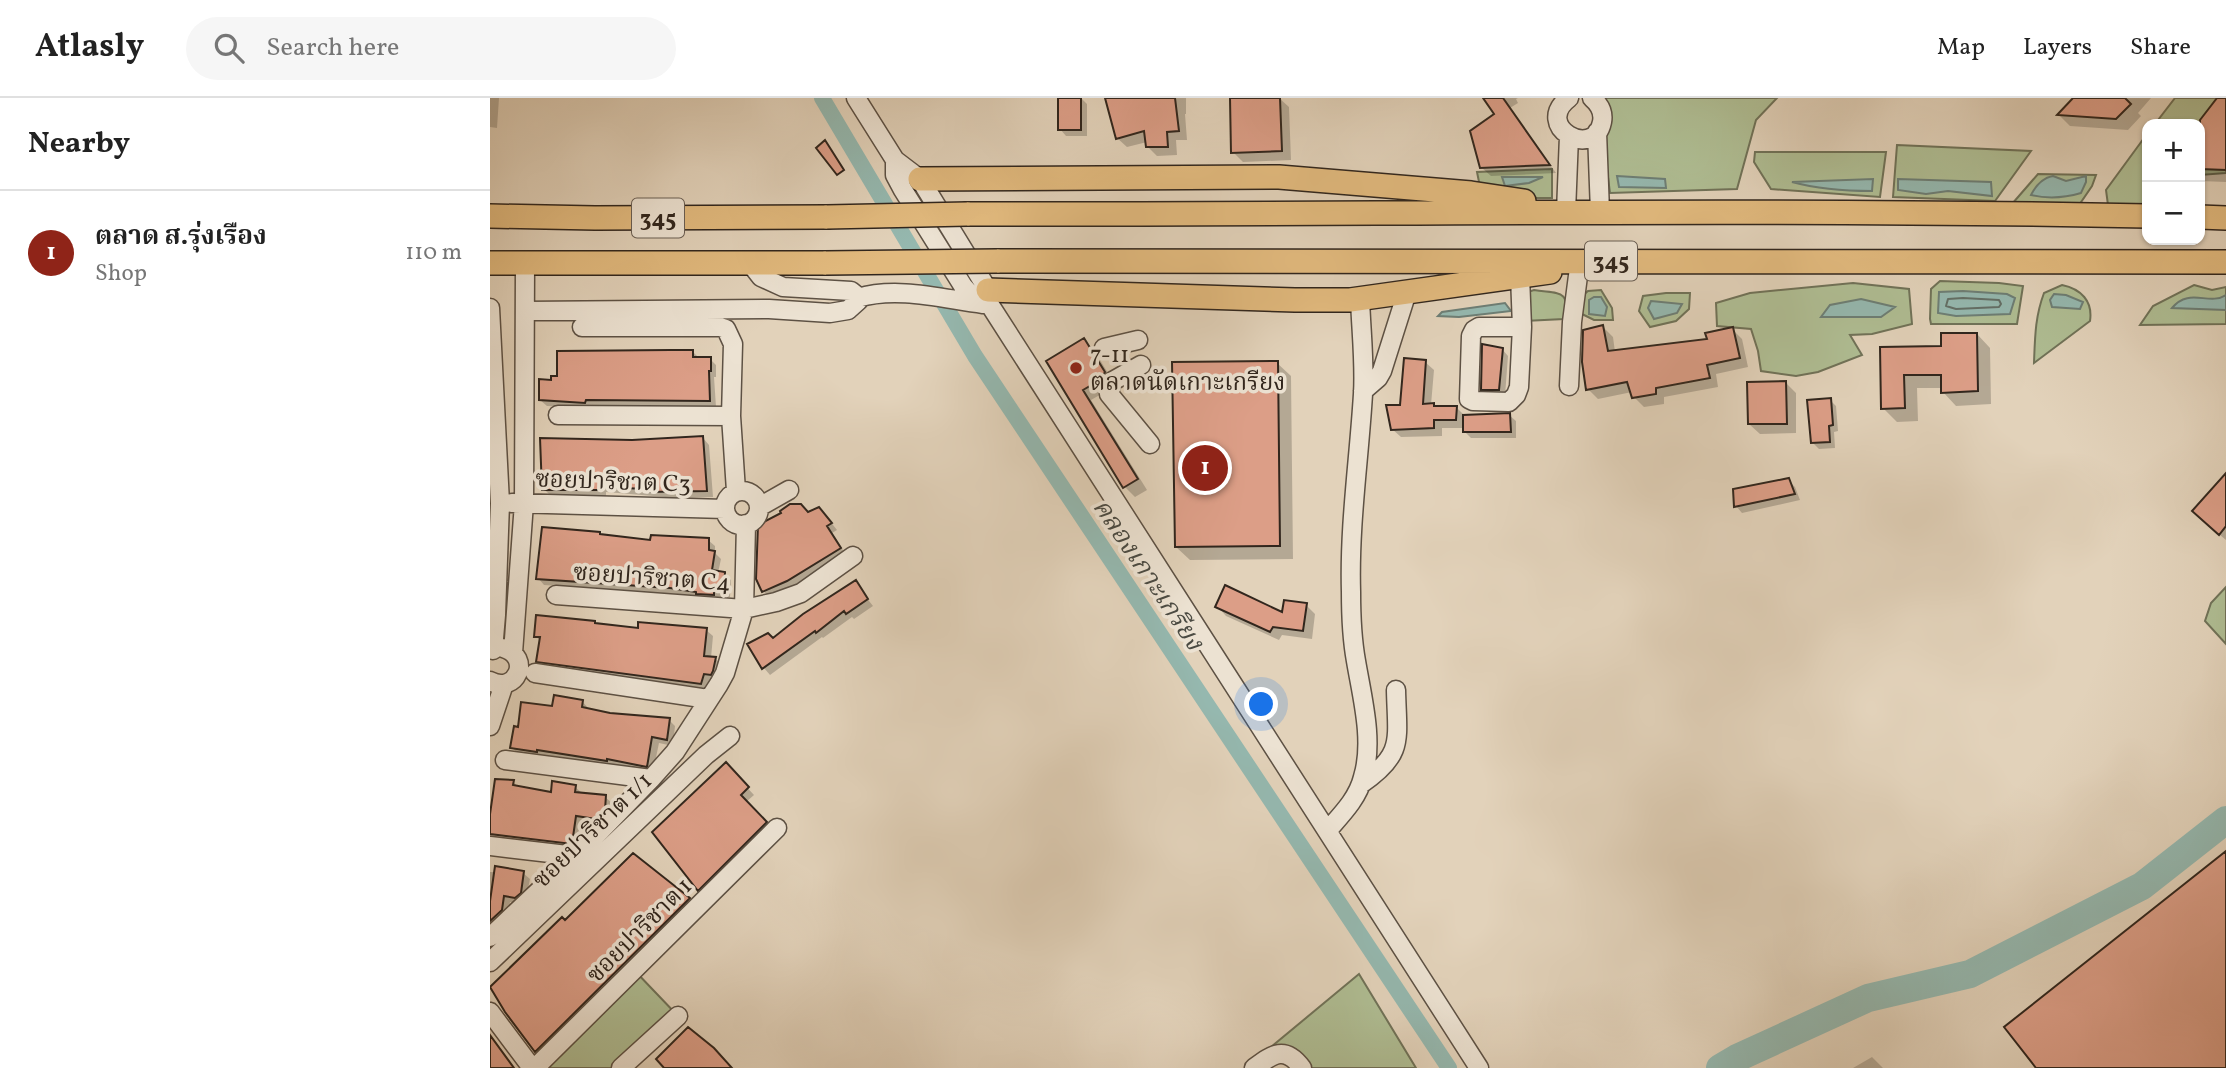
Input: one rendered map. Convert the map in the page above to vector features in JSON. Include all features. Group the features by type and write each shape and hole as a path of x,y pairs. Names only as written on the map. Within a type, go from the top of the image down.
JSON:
{"main road":[{"path":"1278,214 1279,177"},
{"path":"920,178 1279,177 1471,192 1526,202 1558,212"},
{"name":"345","path":"490,216 595,218 1558,212 2142,216"},
{"path":"2205,217 2226,218"},
{"path":"988,299 1360,298 1579,268 1608,261"},
{"name":"345","path":"490,263 2226,262"},
{"path":"1313,263 1318,300"}],"street":[{"path":"856,98 895,160 920,178 988,299 1479,1068"},
{"path":"1569,98 1561,106 1558,117 1561,128 1569,136 1581,139 1597,132 1603,121 1598,103 1592,98"},
{"path":"1597,132 1600,212"},
{"path":"1558,212 1569,136"},
{"path":"895,160 895,175 902,190 963,286 972,296 988,299"},
{"path":"750,263 761,277 783,287 842,290 851,292 858,298"},
{"path":"513,653 524,503 525,264"},
{"path":"1569,386 1572,322 1579,268"},
{"path":"1520,276 1522,327 1519,387 1509,402 1469,400 1471,335 1474,330 1479,327 1522,327"},
{"path":"1363,391 1382,371 1407,292"},
{"path":"858,298 877,293 903,293 955,300 988,299"},
{"path":"525,312 769,309 830,313 848,310 858,298"},
{"path":"1328,830 1352,802 1364,777 1366,756 1365,703 1356,659 1351,590 1353,516 1363,391 1360,298"},
{"path":"490,308 500,503 496,615 491,651 507,649 513,653 519,665 515,677 497,683 490,726"},
{"path":"582,327 726,329 733,344 731,416 736,491"},
{"path":"1104,348 1138,340"},
{"path":"1141,365 1111,382 1109,394 1150,444"},
{"path":"558,415 731,416"},
{"path":"759,507 789,490"},
{"path":"736,491 747,491 756,497 759,507 758,515 753,521 746,524 732,522 725,509 726,502 736,491"},
{"name":"ซอยปาริชาต C3","path":"500,503 725,509"},
{"path":"494,930 576,856 651,779 675,752 725,673 744,609 746,524"},
{"name":"ซอยปาริชาต C4","path":"556,595 744,609 801,593 853,556"},
{"path":"535,673 708,699"},
{"path":"1361,784 1382,770 1391,758 1397,739 1396,690"},
{"name":"ซอยปาริชาต 1/1","path":"490,962 706,755 730,736"},
{"path":"505,760 651,779"},
{"name":"ซอยปาริชาต 1","path":"533,1068 777,828"},
{"path":"490,846 576,856"},
{"path":"490,1012 533,1068"},
{"path":"621,1068 678,1016"},
{"path":"1254,1068 1273,1054 1295,1058 1302,1068"}],"green space":[{"path":"1602,98 1777,98 1756,120 1737,189 1610,193 1603,137"},
{"path":"2175,98 2226,98 2226,173 2205,175 2205,119 2159,119"},
{"path":"2142,141 2142,204 2127,207 2108,205 2106,190"},
{"path":"1897,145 2031,151 1995,201 1893,197"},
{"path":"1755,152 1886,152 1880,197 1771,189 1754,162"},
{"path":"1552,169 1552,198 1523,198 1480,187 1477,172"},
{"path":"2038,174 2096,175 2077,208 2012,204"},
{"path":"1940,281 2023,286 2017,324 1931,324 1931,289"},
{"path":"1853,283 1909,289 1912,324 1872,334 1850,335 1862,355 1818,372 1796,376 1761,371 1751,329 1717,326 1716,303 1750,293"},
{"path":"2062,285 2084,297 2090,308 2090,321 2034,363 2037,319 2044,293"},
{"path":"2194,285 2212,290 2226,287 2226,324 2140,325 2153,306"},
{"path":"1534,290 1564,297 1564,319 1524,321 1528,292"},
{"path":"1601,290 1612,308 1613,320 1594,320 1582,314 1581,297 1588,291"},
{"path":"1690,293 1689,309 1676,321 1650,327 1639,311 1643,296"},
{"path":"2226,587 2226,644 2205,621 2211,603"},
{"path":"634,970 678,1016 621,1068 535,1068"},
{"path":"1359,974 1416,1068 1302,1068 1273,1054 1271,1047"}],"water":[{"path":"1617,176 1665,179 1666,188 1619,187"},
{"path":"2053,176 2066,181 2086,176 2086,182 2081,193 2075,195 2031,195 2040,182"},
{"path":"1502,177 1543,177 1529,183 1505,186"},
{"path":"1873,179 1872,191 1832,189 1792,182"},
{"path":"1898,179 1991,182 1992,196 1948,191 1926,194 1898,190"},
{"path":"1939,292 2007,294 2015,298 2010,314 1956,316 1938,313"},
{"path":"2054,294 2066,295 2083,302 2080,309 2052,307 2050,300"},
{"path":"2226,295 2226,310 2172,308 2185,299 2213,299"},
{"path":"1601,297 1607,307 1605,316 1589,314 1589,300"},
{"path":"1861,299 1895,307 1881,317 1821,317 1830,305"},
{"path":"1651,301 1682,304 1677,313 1654,319 1648,308"},
{"path":"1505,303 1511,311 1459,317 1438,316 1442,312"}],"building":[{"path":"1058,98 1081,98 1081,130 1058,130"},
{"path":"1105,98 1175,98 1179,131 1167,132 1168,147 1146,147 1144,131 1116,139"},
{"path":"1230,98 1280,98 1282,151 1231,153"},
{"path":"1483,98 1503,98 1550,165 1480,168 1470,131 1494,114"},
{"path":"2073,98 2125,98 2131,104 2116,119 2057,115"},
{"path":"2217,98 2226,98 2226,170 2205,169 2205,119 2201,119"},
{"path":"825,140 844,170 837,175 816,148"},
{"path":"1603,325 1608,351 1707,339 1705,333 1733,327 1740,358 1707,365 1710,378 1656,388 1656,394 1632,398 1627,382 1586,390 1582,362 1583,330"},
{"path":"1941,333 1977,333 1978,391 1941,393 1941,375 1904,375 1905,408 1881,409 1880,347 1941,346"},
{"path":"1084,338 1105,372 1100,380 1083,390 1138,479 1123,488 1046,361"},
{"path":"1482,344 1503,348 1499,390 1481,390"},
{"path":"693,350 693,357 711,357 710,401 586,400 585,403 539,400 539,379 551,380 551,376 557,376 557,351"},
{"path":"1404,358 1426,360 1423,404 1457,406 1456,420 1434,420 1434,428 1391,430 1386,405 1400,405"},
{"path":"1278,361 1280,546 1175,547 1172,362"},
{"path":"1786,381 1787,424 1748,424 1747,382"},
{"path":"1831,398 1833,425 1829,426 1830,442 1811,443 1807,400"},
{"path":"1510,413 1511,432 1463,432 1463,415"},
{"path":"703,436 707,491 646,492 646,489 600,487 600,490 542,490 540,438 632,440"},
{"path":"2226,473 2226,526 2219,535 2192,511"},
{"path":"1789,478 1795,494 1734,507 1733,489"},
{"path":"790,504 801,504 808,512 819,507 832,523 827,526 841,548 787,581 762,592 756,579 758,525 781,513 780,511"},
{"path":"542,527 650,540 651,535 709,538 709,550 715,551 712,570 725,572 724,592 714,591 714,595 696,594 670,588 536,579"},
{"path":"856,580 868,599 846,614 844,611 762,669 747,644 768,633 773,638 803,614"},
{"path":"1225,585 1282,612 1284,600 1307,603 1303,631 1273,627 1270,632 1215,607"},
{"path":"536,615 638,628 638,622 707,628 704,656 716,657 713,671 711,675 704,674 701,684 536,662 540,637 534,637"},
{"path":"554,695 583,700 582,707 610,713 670,718 667,740 652,737 647,767 607,759 510,748 514,726 518,727 521,702 552,706"},
{"path":"726,762 749,787 741,795 767,822 698,891 652,832"},
{"path":"495,779 514,780 513,785 551,792 552,781 576,785 575,792 606,795 605,810 596,819 576,816 572,844 490,834"},
{"path":"2226,851 2226,1068 2036,1068 2004,1027"},
{"path":"633,853 690,898 535,1052 490,987 562,917 565,920"},
{"path":"495,866 524,871 521,893 515,898 504,896 502,910 490,921 490,901"},
{"path":"688,1027 714,1048 732,1068 664,1068 656,1059"},
{"path":"490,1035 514,1068 490,1068"}],"waterway":[{"name":"คลองเกาะเกรียง","path":"822,98 975,356 1449,1068"},
{"path":"1720,1068 1868,998 1970,974 2142,886 2226,820"}],"place":[{"name":"7-11 ตลาดนัดเกาะเกรียง","path":"1076,368"},
{"name":"ตลาด ส.รุ่งเรือง","path":"1205,468"}]}
